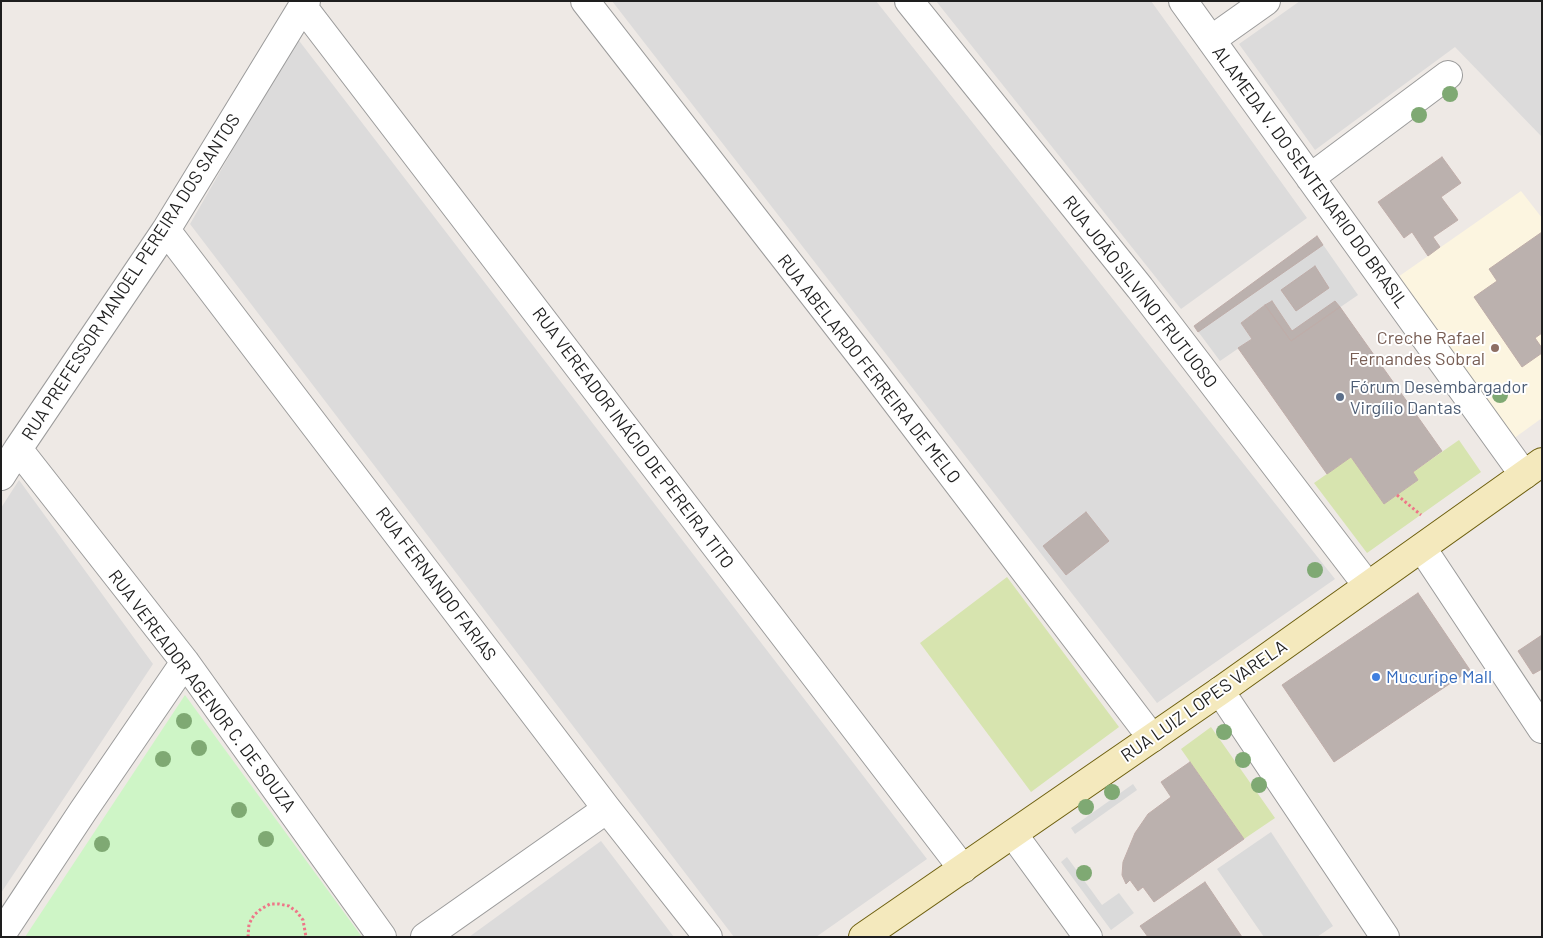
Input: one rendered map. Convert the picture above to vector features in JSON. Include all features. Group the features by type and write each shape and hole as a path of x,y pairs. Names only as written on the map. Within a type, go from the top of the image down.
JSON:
{"main road":[{"name":"RUA LUIZ LOPES VARELA","path":"863,937 1220,691 1533,469"}],"street":[{"name":"RUA ABELARDO FERREIRA DE MELO","path":"584,1 875,374 1152,738"},
{"name":"RUA JOÃO SILVINO FRUTUOSO","path":"909,1 1140,288 1368,585"},
{"name":"ALAMEDA V. DO SENTENARIO DO BRASIL","path":"1183,1 1310,178 1533,469"},
{"path":"1211,40 1266,1"},
{"name":"RUA PREFESSOR MANOEL PEREIRA DOS SANTOS","path":"1,476 166,230 305,4"},
{"name":"RUA VEREADOR INÁCIO DE PEREIRA TITO","path":"305,4 963,869"},
{"path":"1310,178 1448,75"},
{"name":"RUA FERNANDO FARIAS","path":"166,230 607,808 708,937"},
{"name":"RUA VEREADOR AGENOR C. DE SOUZA","path":"18,449 185,662 382,937"},
{"path":"1422,548 1542,729"},
{"path":"1,935 185,662"},
{"path":"1220,691 1385,937"},
{"path":"425,937 607,808"},
{"path":"1012,834 1088,937"}],"path":[{"path":"248,937 249,924 261,908 270,904 279,904 289,906 297,912 303,920 306,937"}],"shaded area":[{"path":"612,1 876,1 1335,579 1157,703"},
{"path":"936,1 1151,1 1307,218 1181,309"},
{"path":"1300,1 1540,1 1542,4 1542,137 1455,47 1315,150 1239,44"},
{"path":"297,38 927,859 816,937 734,937 190,224"},
{"name":"Creche Rafael Fernandes Sobral","path":"1521,191 1542,218 1542,418 1513,439 1398,277"},
{"path":"1317,236 1358,295 1291,341 1265,305 1241,323 1252,339 1220,361 1194,326"},
{"path":"19,480 153,664 1,893 1,508"},
{"path":"1133,784 1137,790 1075,834 1071,828"},
{"path":"1271,832 1333,926 1317,937 1264,937 1217,869"},
{"path":"601,841 674,937 469,937"},
{"path":"1067,857 1102,905 1119,893 1134,913 1111,930 1061,862"}],"green space":[{"path":"1459,440 1481,472 1367,553 1314,483 1351,457 1384,504 1418,480 1413,472"},
{"path":"1007,577 1119,727 1031,792 920,643"},
{"path":"185,695 362,937 25,937"},
{"path":"1211,727 1275,818 1244,839 1181,749"}],"building":[{"path":"1442,157 1461,183 1441,197 1458,220 1433,237 1440,247 1428,256 1412,232 1404,238 1378,202"},
{"path":"1542,232 1542,333 1535,338 1542,348 1542,353 1522,367 1474,297 1497,281 1489,269"},
{"path":"1317,236 1323,245 1198,332 1194,326"},
{"path":"1315,266 1329,288 1296,311 1281,290"},
{"path":"1272,301 1292,331 1335,301 1340,307 1291,341 1265,305"},
{"path":"1265,305 1291,341 1340,307 1442,451 1413,472 1418,480 1384,504 1351,457 1327,474 1238,348 1252,339 1241,323"},
{"path":"1086,512 1109,541 1066,575 1043,546"},
{"name":"Mucuripe Mall","path":"1418,593 1470,670 1334,762 1282,685"},
{"path":"1542,635 1542,669 1533,674 1518,651"},
{"path":"1190,762 1244,839 1154,902 1143,887 1138,891 1130,880 1126,884 1122,875 1123,862 1135,833 1148,814 1171,797 1161,782"},
{"path":"1205,882 1242,937 1148,937 1140,926"}],"place":[{"name":"Creche Rafael Fernandes Sobral","path":"1495,348"},
{"name":"Fórum Desembargador Virgílio Dantas","path":"1340,397"},
{"name":"Mucuripe Mall","path":"1376,677"}]}
